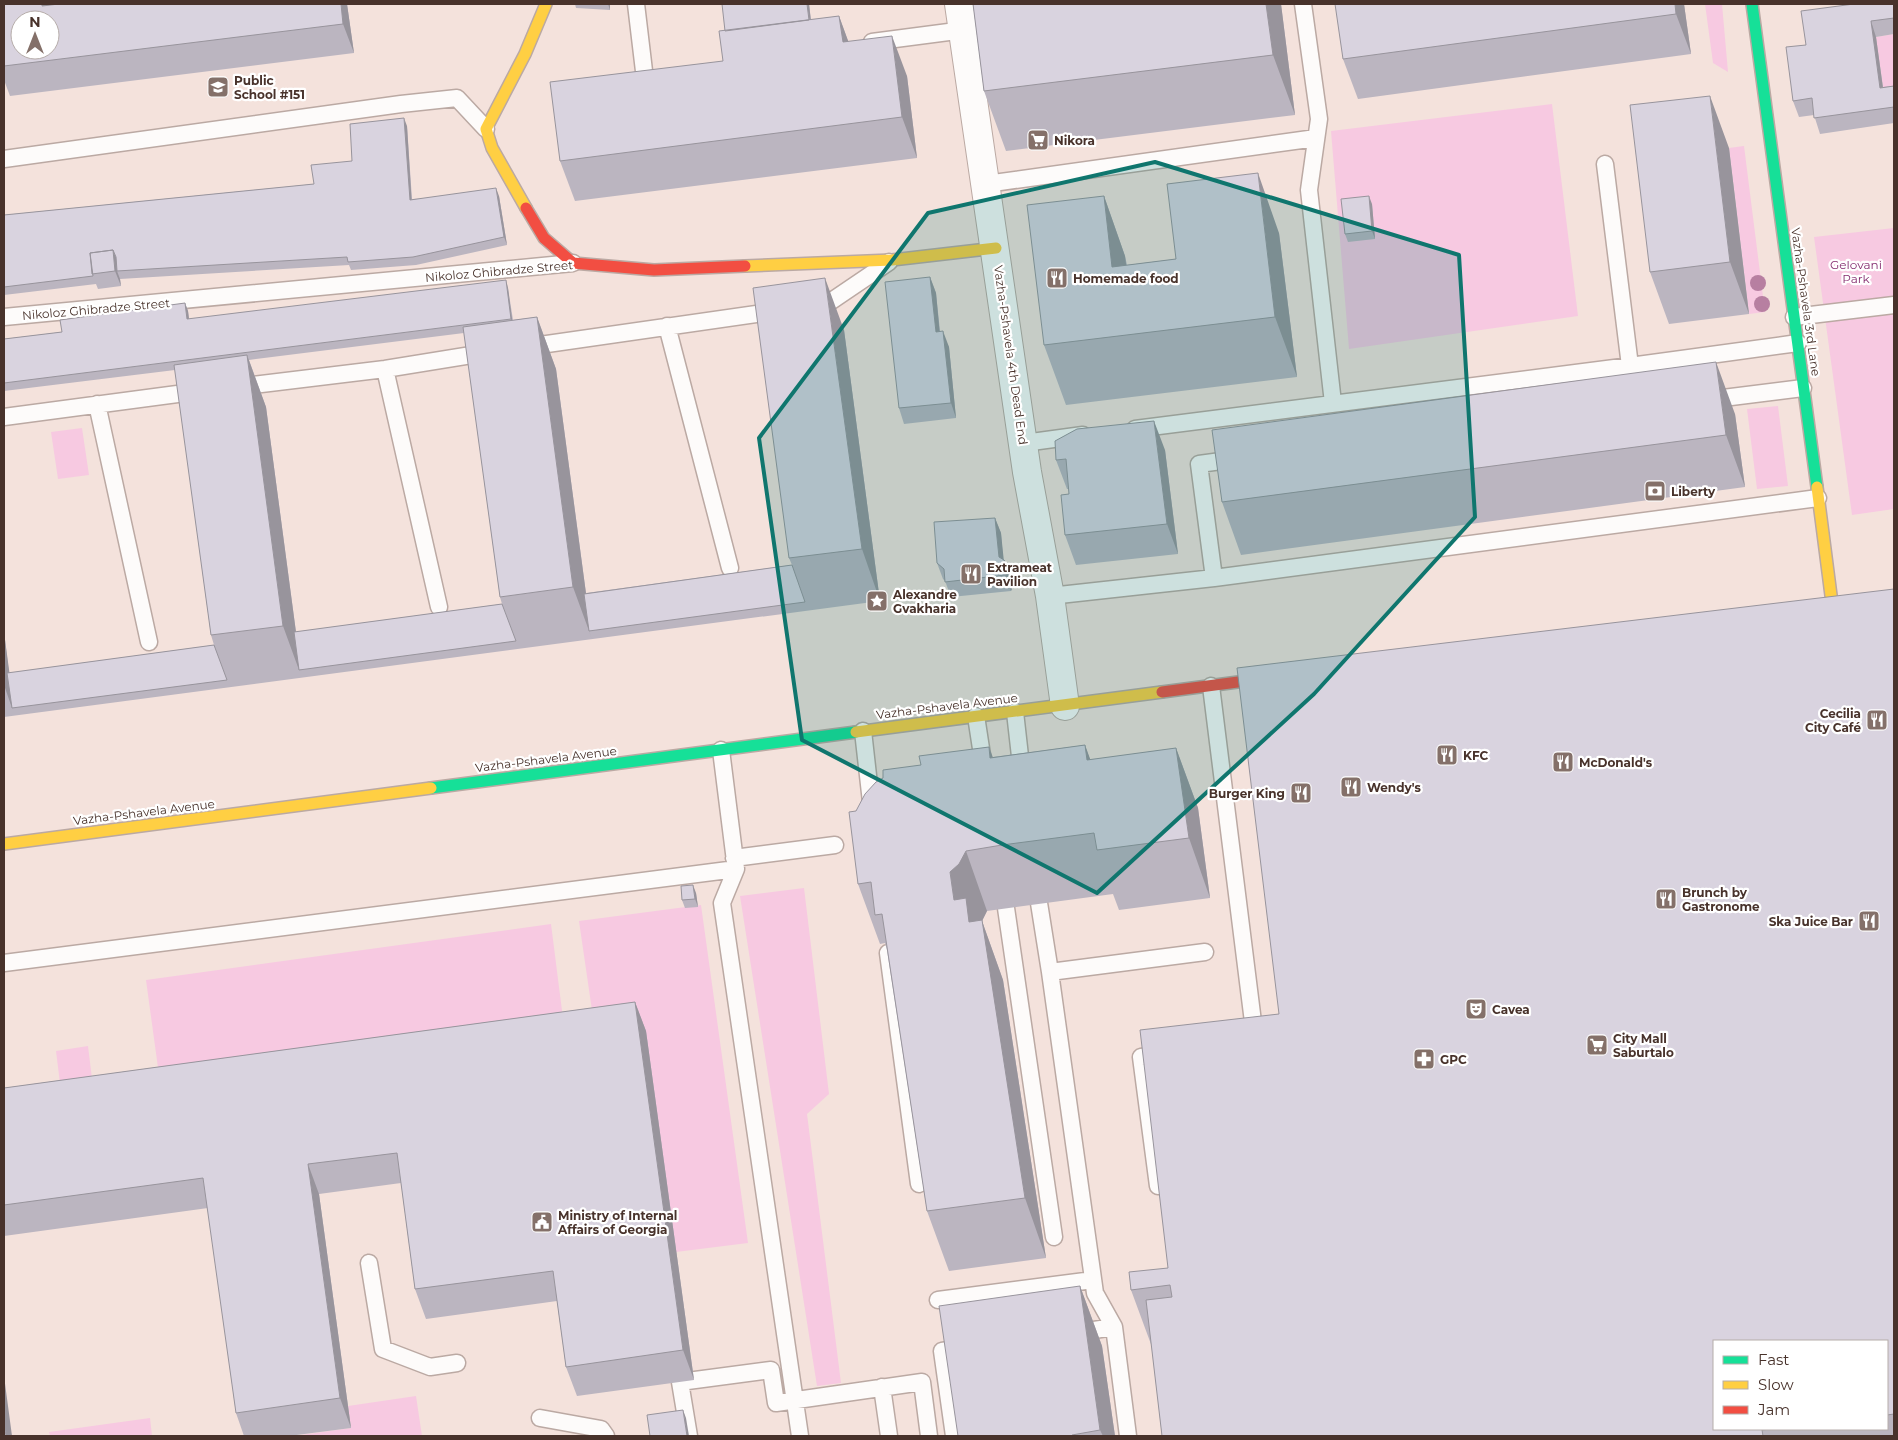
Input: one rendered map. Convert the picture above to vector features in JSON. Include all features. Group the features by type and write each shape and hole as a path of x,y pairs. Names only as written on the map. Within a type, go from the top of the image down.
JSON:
{"street":[{"path":"546,4 525,54 486,129 492,148 544,238 573,263"},
{"name":"Vazha-Pshavela 3rd Lane","path":"1752,4 1832,603"},
{"name":"Vazha-Pshavela 4th Dead End","path":"962,17 1027,472 1050,596 1065,706"},
{"name":"Nikoloz Ghibradze Street","path":"573,263 654,270 892,260 996,248"},
{"name":"Vazha-Pshavela Avenue","path":"4,844 1291,675"}],"lane":[{"path":"636,4 644,71"},
{"path":"1303,4 1319,119 1309,190 1333,403"},
{"path":"855,44 962,17"},
{"path":"625,73 661,69"},
{"path":"4,159 457,98 486,129"},
{"path":"986,184 1316,138"},
{"path":"1605,164 1630,366"},
{"path":"4,417 385,369 667,326 828,304 892,260"},
{"name":"Nikoloz Ghibradze Street","path":"4,317 573,263"},
{"path":"1794,317 1894,305"},
{"path":"667,326 730,568"},
{"path":"1120,430 1798,343"},
{"path":"385,369 438,607"},
{"path":"1692,402 1803,388"},
{"path":"97,404 149,642"},
{"path":"1024,443 1097,434"},
{"path":"1214,578 1200,464 1249,458"},
{"path":"1050,596 1214,578 1818,498"},
{"path":"1242,681 1244,698"},
{"path":"1211,686 1256,1043 1237,1046"},
{"path":"1015,712 1024,787"},
{"path":"976,716 986,783"},
{"path":"863,731 875,830"},
{"path":"720,750 735,864 722,904 800,1436"},
{"path":"4,963 735,864 835,845"},
{"path":"1039,904 1095,1293 1114,1328 1128,1436"},
{"path":"1006,908 1054,1237"},
{"path":"887,942 919,1184"},
{"path":"1050,972 1205,952"},
{"path":"1160,1200 1141,1057 1180,1052"},
{"path":"369,1263 383,1349 430,1367 457,1364"},
{"path":"938,1300 1094,1280"},
{"path":"1056,1335 1114,1328"},
{"path":"954,1436 942,1351 980,1346"},
{"path":"689,1436 680,1382 771,1370 776,1402 922,1382 929,1436"},
{"path":"882,1387 889,1436"},
{"path":"540,1418 601,1429 606,1436"}],"highlighted area":[{"path":"1155,162 1459,255 1475,517 1314,694 1097,893 802,740 759,438 928,213"}],"green space":[{"path":"1705,4 1722,4 1728,72 1713,63"},
{"path":"1894,34 1894,102 1885,103 1876,37"},
{"path":"1552,104 1578,316 1349,349 1331,131"},
{"path":"1744,146 1765,312 1749,314 1729,148"},
{"name":"Gelovani Park","path":"1894,228 1894,509 1852,515 1814,237"},
{"path":"1778,406 1788,486 1757,489 1747,409"},
{"path":"82,428 89,475 58,479 51,432"},
{"path":"804,888 829,1094 807,1114 841,1383 817,1386 740,896"},
{"path":"701,905 748,1243 676,1252 596,1038 579,921"},
{"path":"551,924 566,1042 162,1097 146,980"},
{"path":"88,1046 93,1087 61,1091 56,1051"},
{"path":"416,1396 422,1436 301,1436 351,1428 348,1406"},
{"path":"150,1418 152,1436 50,1436 49,1432"}],"building":[{"path":"4,4 42,4 42,6 59,4 341,4 343,24 60,59 60,10 10,10 10,60 52,60 4,66"},
{"path":"722,4 807,4 809,20 725,31"},
{"path":"973,4 1266,4 1273,55 984,91"},
{"path":"1335,4 1675,4 1676,14 1343,59"},
{"path":"1854,4 1894,4 1894,18 1871,21 1880,88 1894,86 1894,107 1814,118 1812,98 1793,101 1786,47 1806,45 1801,11"},
{"path":"839,16 843,42 892,36 902,117 560,161 550,82 723,61 719,31"},
{"path":"1710,96 1730,262 1650,272 1630,105"},
{"path":"404,118 410,200 496,188 504,237 413,257 348,262 347,257 117,271 116,257 113,250 90,253 93,276 4,287 4,215 314,184 311,165 352,161 350,124"},
{"path":"1258,173 1275,317 1044,345 1027,205 1104,196 1112,267 1176,259 1167,184"},
{"path":"1369,196 1372,231 1345,234 1341,199"},
{"path":"113,250 115,271 92,274 90,253"},
{"path":"930,277 936,332 943,331 951,403 899,408 885,282"},
{"path":"825,278 862,549 789,558 753,288"},
{"path":"506,280 511,319 4,383 4,339 62,332 60,320 185,303 187,319"},
{"path":"537,317 573,587 500,597 463,327"},
{"path":"247,355 283,626 211,635 174,365"},
{"path":"1716,362 1726,435 1222,502 1212,430"},
{"path":"1154,421 1167,524 1065,535 1061,495 1069,494 1066,459 1056,460 1055,441 1077,429"},
{"path":"995,518 999,557 1007,565 1005,575 945,582 944,569 937,563 934,522"},
{"path":"792,565 805,602 589,631 584,594"},
{"name":"City Mall Saburtalo","path":"1894,589 1894,1414 1888,1415 1888,1340 1713,1340 1713,1430 1762,1430 1763,1436 1162,1436 1146,1300 1172,1297 1170,1285 1131,1290 1129,1272 1168,1268 1140,1030 1279,1014 1237,668"},
{"path":"502,604 516,641 299,670 294,632"},
{"path":"214,645 227,680 12,708 7,673"},
{"path":"1085,745 1087,760 1176,748 1189,838 1097,850 1094,833 1002,845 966,851 959,864 950,872 954,900 966,898 969,922 982,920 1025,1198 927,1211 882,914 875,915 871,882 858,884 849,812 856,811 865,794 876,782 883,778 883,770 921,765 919,756 989,747 990,758"},
{"path":"693,885 695,899 682,900 681,886"},
{"name":"Ministry of Internal Affairs of Georgia","path":"635,1002 683,1350 566,1367 553,1271 415,1289 397,1153 308,1164 340,1398 236,1413 203,1178 4,1205 4,1088"},
{"path":"1080,1286 1100,1430 1072,1436 958,1436 939,1306"},
{"path":"683,1410 687,1436 650,1436 647,1415"}],"traffic: fast":[{"path":"1752,4 1817,487"},
{"path":"431,788 856,732"}],"traffic: slow":[{"path":"526,208 492,148 486,129 525,54 546,4"},
{"path":"745,266 892,260 996,248"},
{"path":"1817,487 1832,603"},
{"path":"856,732 1162,692"},
{"path":"4,844 431,788"}],"traffic: jam":[{"path":"526,208 544,238 573,263 654,270 745,266"},
{"path":"1162,692 1276,677"}],"place":[{"name":"Public School #151","path":"218,87"},
{"name":"Nikora","path":"1038,140"},
{"name":"Homemade food","path":"1057,278"},
{"name":"Liberty","path":"1655,491"},
{"name":"Extrameat Pavilion","path":"971,574"},
{"name":"Alexandre Gvakharia","path":"877,601"},
{"name":"Cecilia City Café","path":"1877,720"},
{"name":"KFC","path":"1447,755"},
{"name":"McDonald's","path":"1563,762"},
{"name":"Wendy's","path":"1351,787"},
{"name":"Burger King","path":"1301,793"},
{"name":"Brunch by Gastronome","path":"1666,899"},
{"name":"Ska Juice Bar","path":"1869,921"},
{"name":"Cavea","path":"1476,1009"},
{"name":"City Mall Saburtalo","path":"1597,1045"},
{"name":"GPC","path":"1424,1059"},
{"name":"Ministry of Internal Affairs of Georgia","path":"542,1222"}]}
